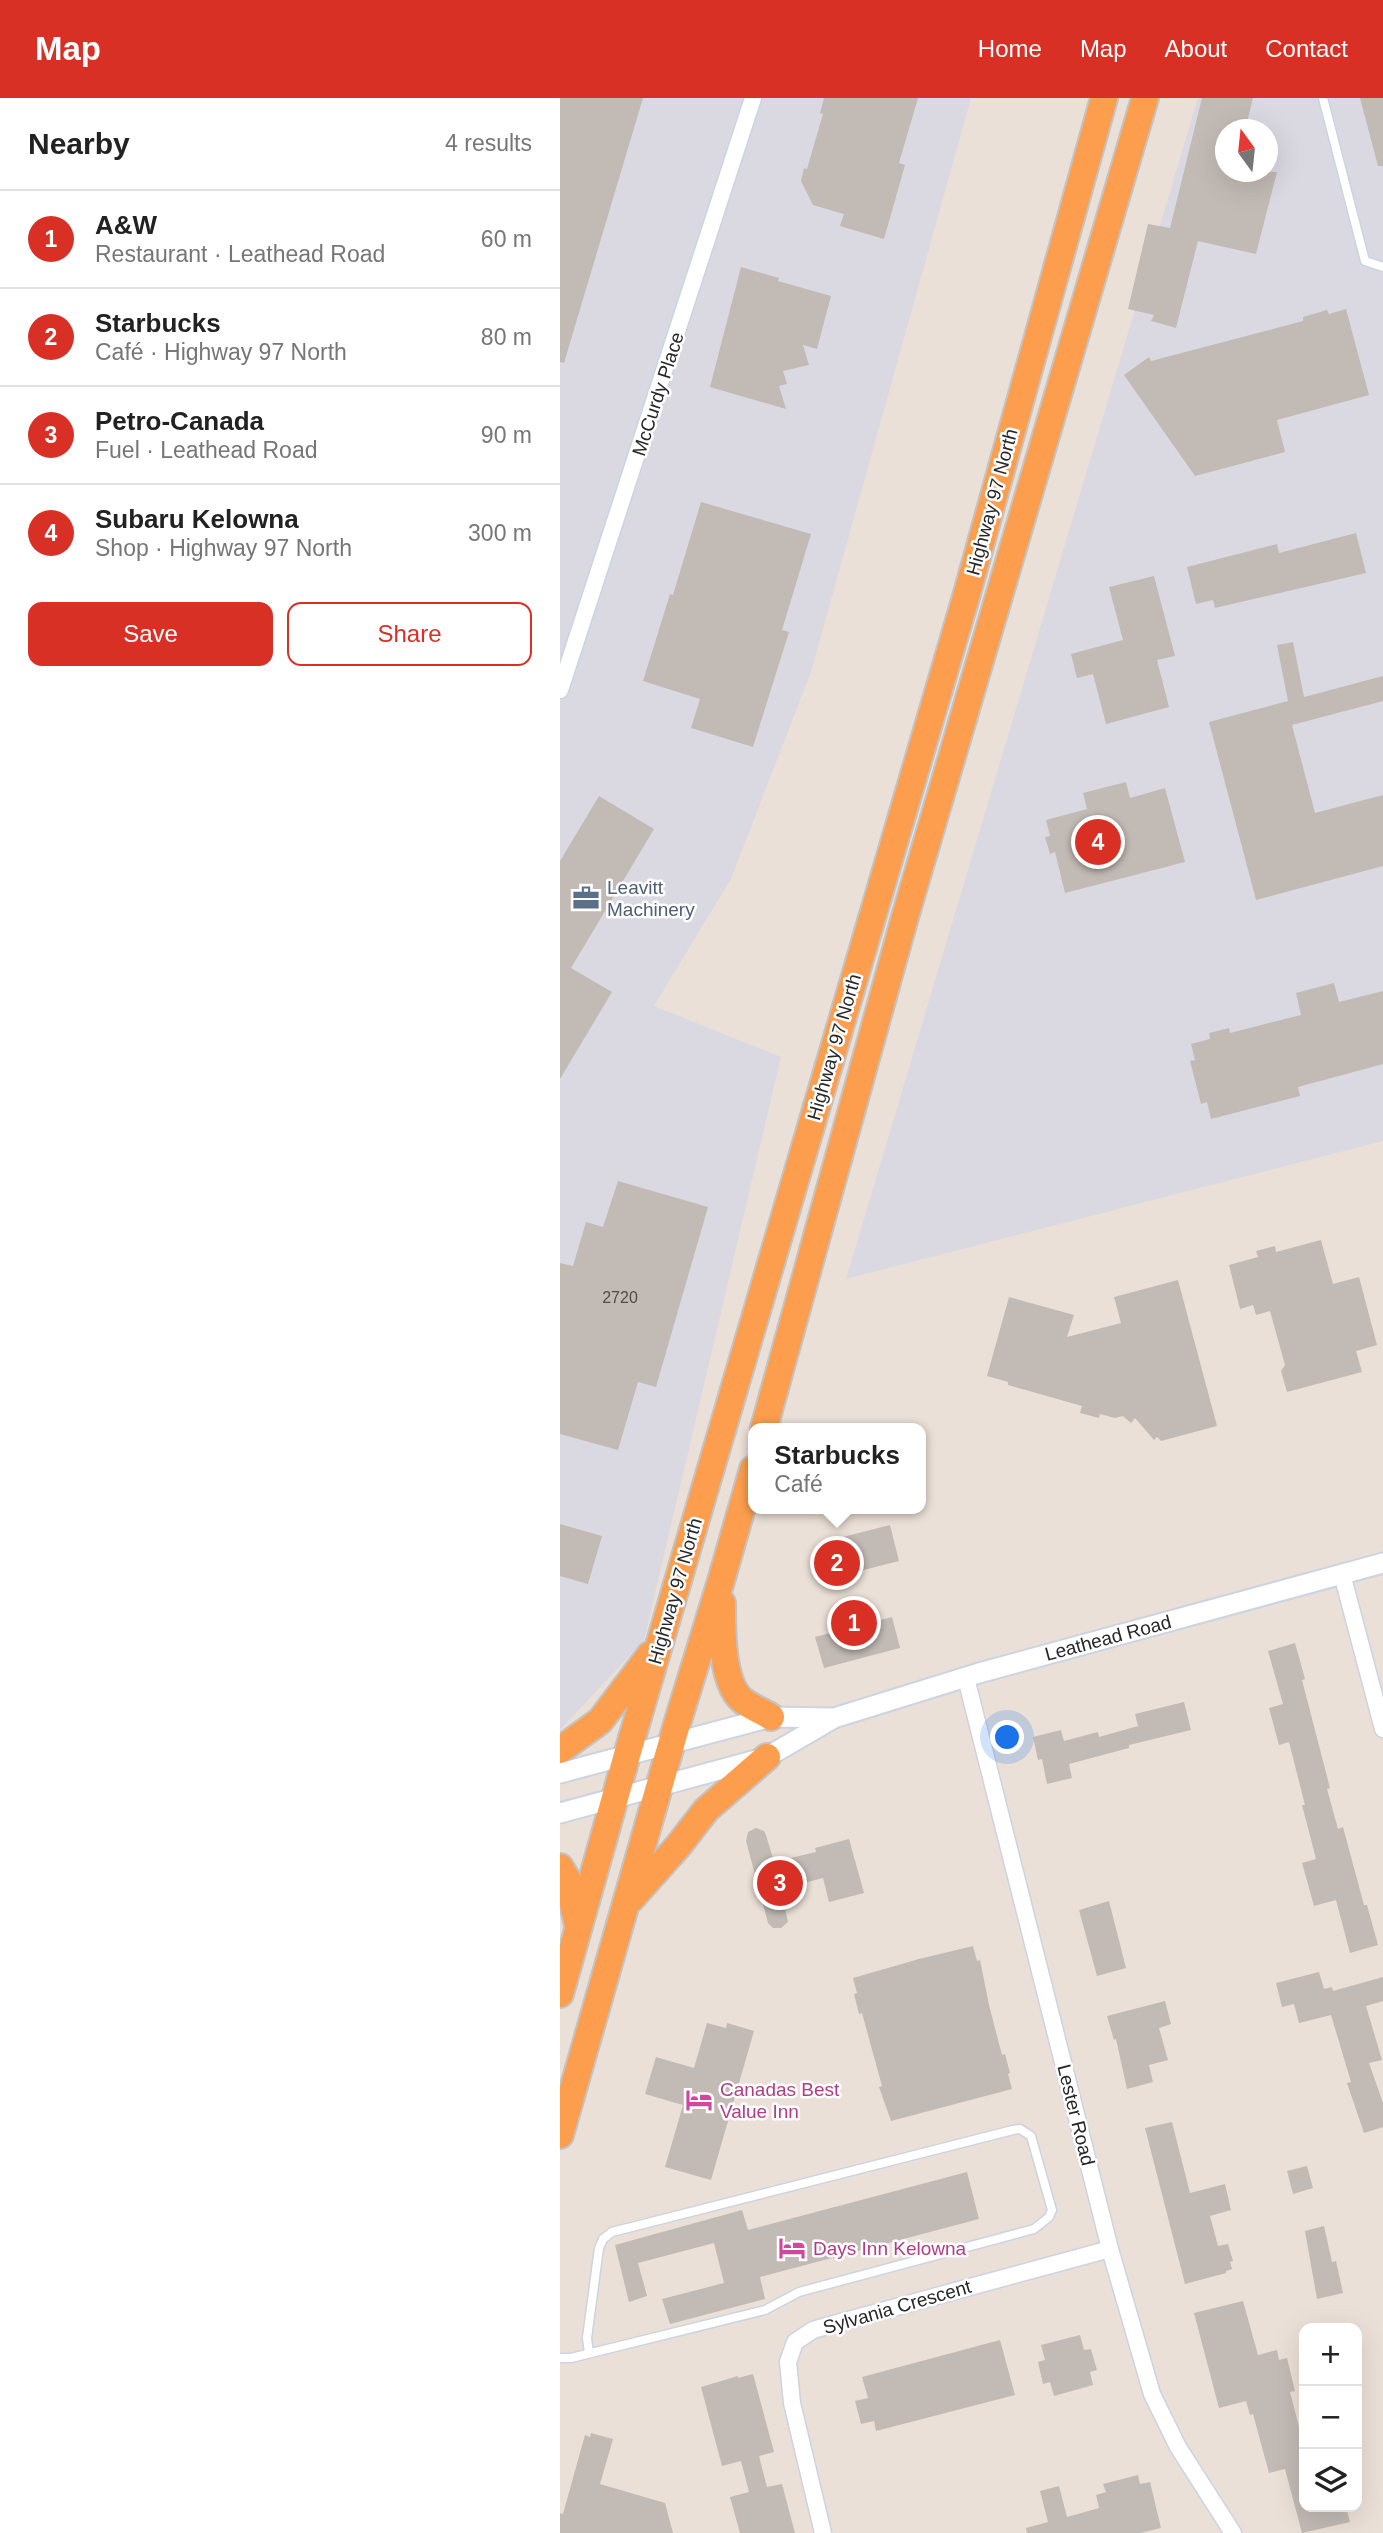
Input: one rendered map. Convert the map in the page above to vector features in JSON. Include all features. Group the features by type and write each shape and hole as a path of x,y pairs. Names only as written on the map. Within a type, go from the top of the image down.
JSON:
{"highway":[{"name":"Highway 97 North","path":"560,1994 627,1755 966,597 1104,98"},
{"name":"Highway 97 North","path":"765,1423 905,917 1144,98"},
{"name":"Highway 97 North","path":"560,2135 748,1486"},
{"path":"721,1581 725,1660 731,1680 740,1699 771,1717"},
{"path":"560,1750 600,1721 661,1640"},
{"path":"625,1906 706,1810 767,1757"},
{"path":"560,1867 568,1880 579,1928"}],"street":[{"name":"McCurdy Place","path":"560,690 753,98"},
{"name":"Leathead Road","path":"560,1813 767,1757 834,1718 966,1678 1383,1563"},
{"path":"1342,1574 1383,1729"},
{"name":"Lester Road","path":"966,1678 1110,2249 1152,2394 1178,2447 1233,2533"},
{"name":"Leathead Road","path":"560,1773 771,1717 834,1718"},
{"name":"Sylvania Crescent","path":"823,2533 792,2403 788,2361 795,2342 813,2330 1110,2249"}],"lane":[{"path":"1322,98 1365,261 1383,267"},
{"path":"560,2358 589,2353 765,2310 799,2292 1034,2229 1049,2217 1052,2210 1031,2136 1020,2129 1013,2130 612,2232 603,2239 599,2248 587,2338 589,2353"}],"shaded area":[{"path":"560,98 971,98 811,672 731,879 654,1006 781,1057 644,1640 560,1730"},
{"path":"1198,98 1383,98 1383,1141 846,1279"}],"building":[{"path":"560,98 643,98 564,363 560,362"},
{"path":"824,98 918,98 899,163 905,165 884,239 840,226 844,214 813,205 801,181 823,114 820,113"},
{"path":"1202,98 1253,98 1248,119 1215,119 1215,182 1274,182 1256,254 1198,241 1176,328 1151,321 1154,315 1128,309 1148,224 1170,228"},
{"path":"1360,98 1383,98 1383,166 1378,166"},
{"path":"741,267 831,296 817,349 803,345 809,365 783,371 787,384 779,386 786,409 710,387"},
{"path":"1346,309 1369,395 1277,420 1285,452 1195,476 1124,375 1149,357 1151,361 1303,321 1303,317 1327,310 1329,314"},
{"path":"701,502 811,534 782,630 789,632 753,747 691,728 700,699 643,681"},
{"path":"1356,533 1366,573 1215,608 1213,600 1196,604 1187,567 1277,544 1279,553"},
{"path":"1154,576 1175,656 1157,660 1169,707 1106,724 1093,674 1077,678 1071,654 1123,640 1109,587"},
{"path":"1293,642 1304,697 1383,676 1383,701 1292,725 1315,813 1383,795 1383,866 1256,900 1209,722 1288,701 1277,645"},
{"path":"1126,782 1130,798 1165,788 1185,862 1065,893 1055,852 1050,854 1045,837 1050,836 1046,820 1087,809 1083,793"},
{"name":"Leavitt Machinery","path":"599,796 654,829 571,968 612,992 560,1079 560,861"},
{"path":"1334,983 1339,1002 1383,991 1383,1064 1298,1087 1300,1096 1211,1119 1207,1102 1201,1104 1190,1061 1195,1060 1191,1044 1210,1039 1209,1033 1229,1028 1230,1033 1301,1015 1296,993"},
{"path":"618,1181 708,1207 656,1387 638,1382 618,1450 560,1434 560,1263 573,1266 586,1222 603,1227"},
{"path":"1321,1240 1333,1284 1359,1277 1377,1345 1356,1351 1362,1372 1287,1392 1281,1371 1285,1365 1270,1311 1256,1315 1253,1305 1240,1309 1229,1265 1258,1257 1256,1251 1275,1246 1276,1252"},
{"path":"1178,1280 1217,1426 1161,1441 1157,1437 1154,1440 1135,1418 1131,1423 1123,1416 1115,1418 1100,1414 1099,1418 1080,1413 1082,1406 1008,1385 1008,1382 987,1376 1009,1297 1074,1315 1067,1337 1121,1323 1114,1297"},
{"path":"560,1524 602,1536 588,1584 560,1576"},
{"path":"890,1525 899,1561 852,1573 843,1537"},
{"path":"892,1617 900,1648 824,1668 815,1637"},
{"path":"1295,1643 1330,1788 1327,1789 1338,1829 1343,1827 1378,1945 1350,1953 1336,1900 1314,1906 1302,1863 1316,1859 1302,1805 1305,1805 1289,1742 1279,1745 1269,1708 1283,1704 1268,1651"},
{"path":"1184,1702 1191,1730 1129,1745 1129,1748 1069,1764 1072,1778 1047,1784 1042,1759 1038,1760 1033,1737 1061,1730 1064,1741 1098,1732 1099,1737 1138,1726 1135,1714"},
{"path":"756,1828 764,1831 774,1862 816,1852 815,1848 849,1839 864,1893 829,1902 823,1878 781,1889 788,1922 781,1928 773,1928 768,1923 746,1841 748,1832"},
{"path":"1109,1901 1126,1968 1097,1976 1079,1910"},
{"path":"973,1946 977,1961 980,1960 1012,2089 891,2121 879,2087 882,2086 862,2013 859,2014 853,1978"},
{"path":"1319,1972 1324,1989 1332,1987 1333,1991 1383,1977 1383,2001 1366,2006 1382,2060 1369,2063 1383,2103 1383,2127 1364,2133 1347,2083 1351,2082 1331,2015 1299,2023 1294,2004 1282,2007 1276,1983"},
{"path":"1165,2001 1171,2024 1159,2028 1168,2060 1149,2065 1153,2082 1127,2089 1116,2039 1114,2040 1107,2016"},
{"name":"Canadas Best Value Inn","path":"707,2023 726,2028 727,2023 754,2031 711,2180 665,2167 683,2105 645,2094 656,2057 694,2068"},
{"path":"1172,2122 1190,2193 1225,2184 1231,2210 1210,2216 1218,2246 1228,2244 1233,2261 1230,2262 1232,2269 1185,2284 1145,2128"},
{"path":"1307,2166 1313,2188 1293,2194 1287,2171"},
{"name":"Days Inn Kelowna","path":"967,2172 979,2219 760,2277 765,2299 670,2324 662,2299 724,2283 714,2243 638,2263 647,2296 629,2302 615,2245 742,2210 748,2230"},
{"path":"1324,2226 1332,2262 1336,2261 1343,2293 1317,2299 1305,2231"},
{"path":"1243,2301 1258,2355 1277,2350 1279,2360 1287,2358 1295,2391 1290,2392 1299,2427 1299,2512 1347,2512 1350,2522 1302,2533 1285,2469 1269,2473 1253,2414 1250,2415 1246,2401 1219,2408 1194,2313"},
{"path":"1080,2335 1084,2350 1091,2349 1097,2370 1090,2372 1093,2385 1054,2396 1050,2382 1043,2384 1038,2362 1045,2360 1041,2345"},
{"path":"1000,2340 1015,2395 876,2431 874,2421 861,2424 855,2401 868,2398 862,2377"},
{"path":"753,2374 774,2452 759,2456 767,2487 782,2484 795,2533 740,2533 730,2497 749,2492 741,2461 722,2466 701,2387"},
{"path":"591,2433 613,2439 600,2484 665,2503 673,2533 560,2533 560,2513 563,2514 585,2435 590,2437"},
{"path":"1138,2475 1140,2484 1150,2482 1161,2528 1140,2533 1027,2533 1026,2528 1048,2522 1040,2491 1059,2486 1067,2517 1099,2508 1096,2495 1106,2492 1103,2484"}],"place":[{"name":"Subaru Kelowna","path":"1098,842"},
{"name":"Leavitt Machinery","path":"586,898"},
{"name":"Starbucks","path":"837,1563"},
{"name":"A&W","path":"854,1623"},
{"name":"Petro-Canada","path":"780,1883"},
{"name":"Canadas Best Value Inn","path":"699,2100"},
{"name":"Days Inn Kelowna","path":"792,2248"}]}
